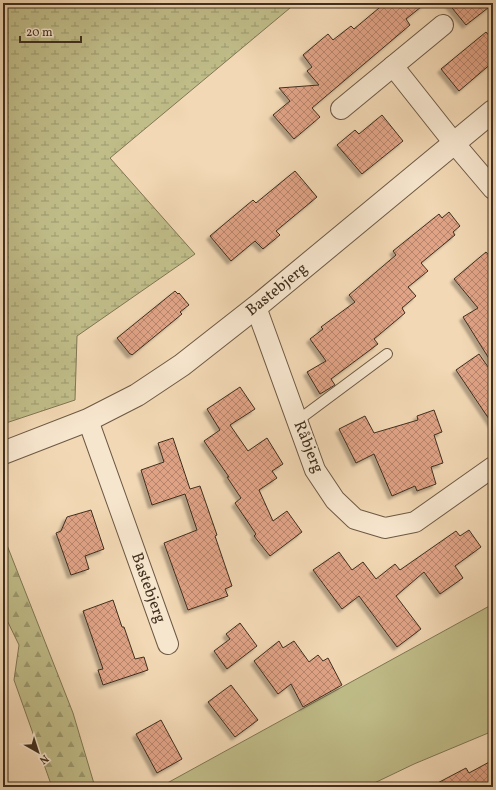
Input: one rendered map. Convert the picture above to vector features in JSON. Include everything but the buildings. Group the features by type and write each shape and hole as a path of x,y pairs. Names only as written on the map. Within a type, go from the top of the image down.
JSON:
{"street":[{"path":"341,109 443,25"},
{"path":"393,66 454,143 493,189"},
{"name":"Bastebjerg","path":"3,453 88,420 137,395 182,365 256,307 493,110"},
{"name":"Råbjerg","path":"256,307 315,470 335,500 355,519 385,528 415,522 493,467"},
{"name":"Bastebjerg","path":"88,420 168,644"}],"lane":[{"path":"297,421 387,354"}],"green space":[{"path":"3,3 296,3 110,158 195,254 77,336 75,400 3,424"},
{"path":"3,535 73,713 95,787 52,787 14,680 19,645 3,612"},
{"path":"493,604 493,731 414,764 366,787 160,787"}]}
